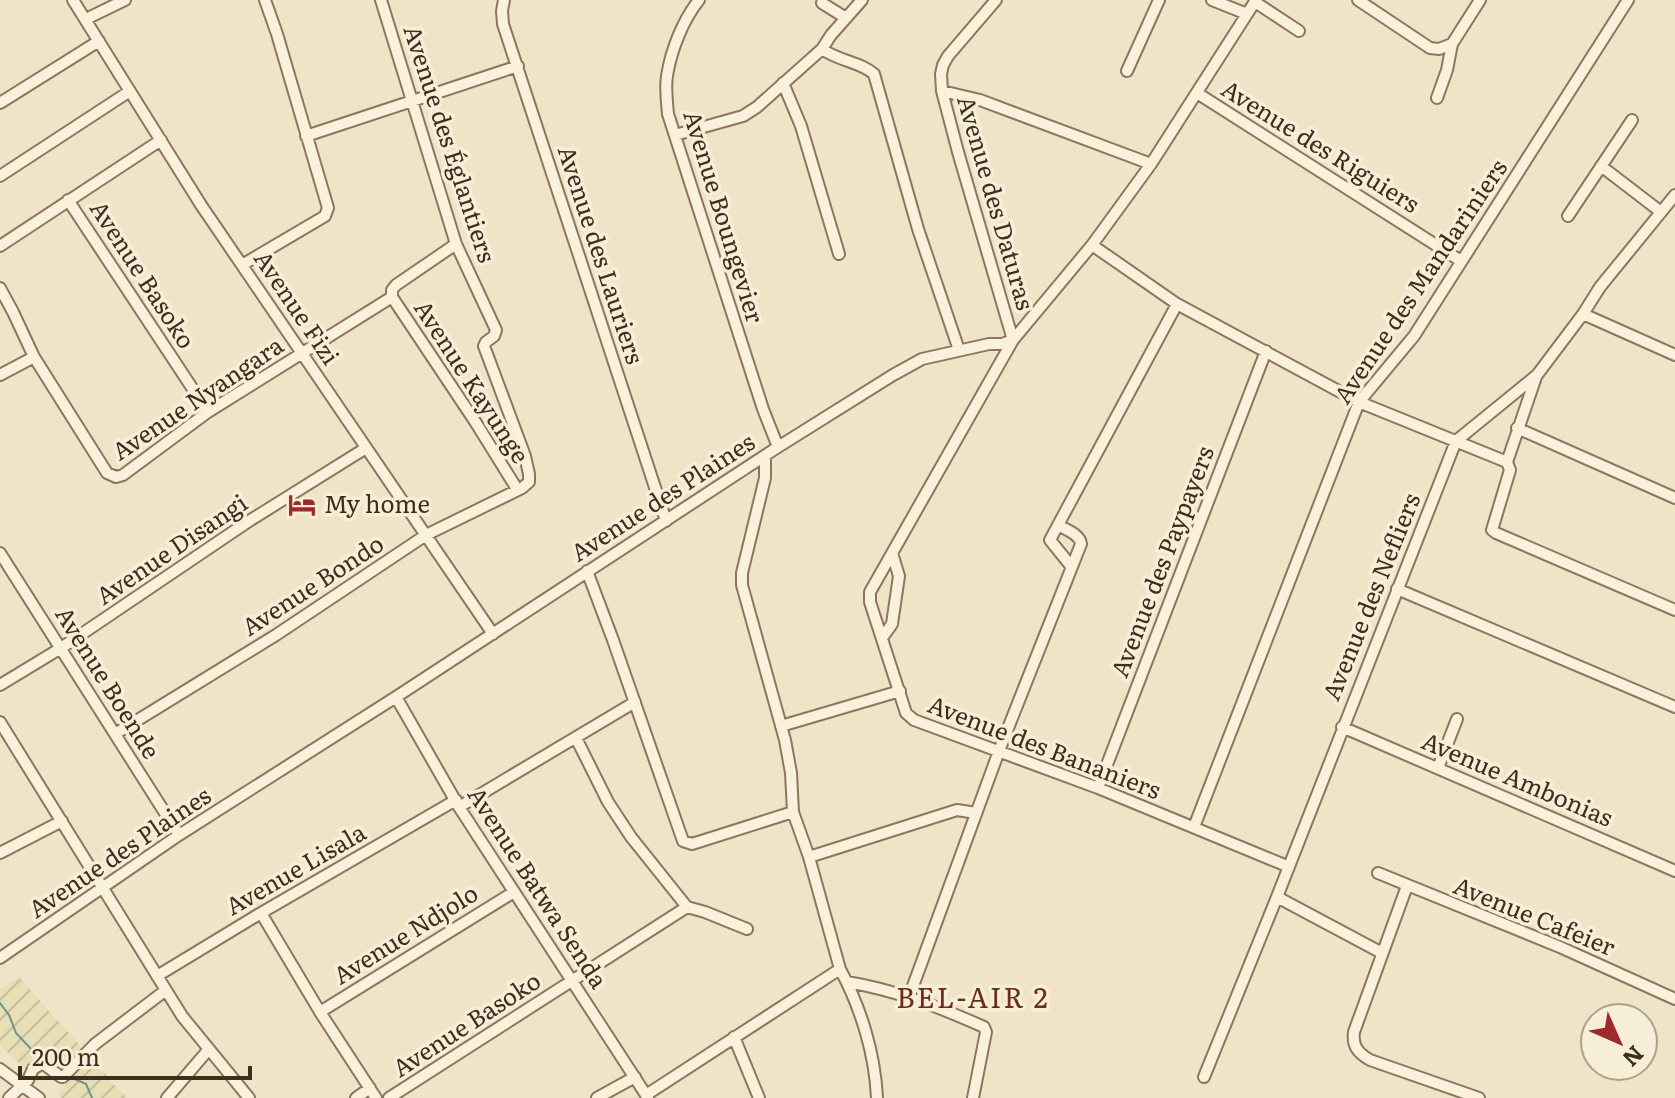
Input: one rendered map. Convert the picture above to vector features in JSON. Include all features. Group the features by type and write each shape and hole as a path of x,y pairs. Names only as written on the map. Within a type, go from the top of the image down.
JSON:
{"street":[{"name":"Avenue Fizi","path":"73,0 201,205 493,634"},
{"path":"86,19 125,0"},
{"path":"242,265 325,216 328,208 265,0"},
{"name":"Avenue des Églantiers","path":"381,0 456,244 496,330 496,335 484,346 529,474"},
{"name":"Avenue des Lauriers","path":"504,0 501,18 666,521"},
{"name":"Avenue Boungevier","path":"699,0 682,30 667,77 668,114 778,447"},
{"path":"675,135 743,116 757,107 822,49 862,0"},
{"name":"Avenue des Daturas","path":"996,0 948,56 941,74 942,91 958,152 1013,340"},
{"path":"1127,71 1159,0"},
{"path":"1212,0 1242,9"},
{"path":"1358,0 1430,48 1439,49 1452,44"},
{"path":"1437,98 1452,44 1480,0"},
{"name":"Avenue des Mandariniers","path":"1194,827 1359,402 1414,336 1628,0"},
{"path":"1013,340 1092,245 1151,164 1197,93 1242,9 1256,1 1299,31"},
{"path":"822,3 846,18"},
{"path":"2,98 99,41"},
{"path":"822,49 874,74 918,229 959,350"},
{"path":"306,136 518,66"},
{"path":"783,83 801,126 839,254"},
{"path":"0,176 130,91"},
{"path":"942,91 980,100 1151,164"},
{"name":"Avenue des Riguiers","path":"1197,93 1461,261"},
{"path":"1568,216 1632,120"},
{"path":"0,246 161,140"},
{"path":"1601,166 1661,212"},
{"name":"Avenue des Nefliers","path":"1204,1077 1456,441 1537,375 1600,287 1675,195"},
{"name":"Avenue Basoko","path":"68,200 208,412"},
{"name":"Avenue Nyangara","path":"34,357 107,473 113,477 123,475 208,412 392,297 396,285 456,244"},
{"path":"1092,245 1177,304 1359,402 1507,462"},
{"path":"0,288 34,357 0,375"},
{"name":"Avenue Kayunge","path":"392,297 517,489"},
{"path":"1071,566 1050,541 1177,304"},
{"path":"1583,314 1675,355"},
{"name":"Avenue des Plaines","path":"0,958 179,835 893,375 922,359 1013,340"},
{"name":"Avenue des Bananiers","path":"1013,340 871,590 869,597 906,713 910,718 1098,788 1287,866"},
{"name":"Avenue des Paypayers","path":"1098,788 1266,351"},
{"path":"1537,375 1507,462 1510,470 1493,532 1675,610"},
{"path":"1517,428 1675,498"},
{"name":"Avenue Disangi","path":"0,685 366,448"},
{"path":"765,456 765,478 742,579 790,764 793,812 809,857 840,969 869,1042 877,1098"},
{"name":"Avenue Bondo","path":"115,734 276,635 426,535 522,488 529,482 529,474"},
{"path":"909,997 999,751 1081,544 1080,539 1058,525"},
{"name":"Avenue Boende","path":"0,553 179,835"},
{"path":"882,638 892,624 899,576 892,553"},
{"path":"587,571 683,841 692,844 793,812"},
{"path":"1397,589 1675,707"},
{"path":"781,726 900,691"},
{"name":"Avenue Batwa Senda","path":"396,697 458,803 647,1096"},
{"name":"Avenue Lisala","path":"157,976 261,913 635,702"},
{"path":"1438,768 1457,719"},
{"path":"0,722 182,1016 249,1098"},
{"name":"Avenue Ambonias","path":"1342,727 1675,871"},
{"path":"576,738 623,825 687,907 747,929"},
{"path":"809,857 957,810 976,813"},
{"path":"0,853 62,821"},
{"name":"Avenue Cafeier","path":"1378,873 1560,947 1675,999"},
{"path":"1407,886 1353,1041 1358,1052 1370,1060 1479,1098"},
{"name":"Avenue Ndjolo","path":"320,1012 514,892"},
{"path":"1277,897 1382,953"},
{"name":"Avenue Basoko","path":"389,1098 687,907"},
{"path":"261,913 373,1093 356,1098"},
{"path":"647,1096 840,969"},
{"path":"847,982 880,987 985,1028 973,1098"},
{"path":"9,1098 41,1064 61,1077 95,1044 166,990"},
{"path":"734,1037 759,1098"},
{"path":"167,1098 209,1049"},
{"path":"0,1069 39,1098"},
{"path":"597,1098 635,1077"}],"shaded area":[{"path":"19,977 127,1098 62,1098 58,1095 66,1084 42,1066 32,1075 0,1045 0,990"}],"waterway":[{"path":"0,1003 16,1033 50,1063"},
{"path":"68,1076 86,1084 92,1098"}],"place":[{"name":"My home","path":"302,505"}],"district":[{"name":"BEL-AIR 2","path":"973,998"}]}
